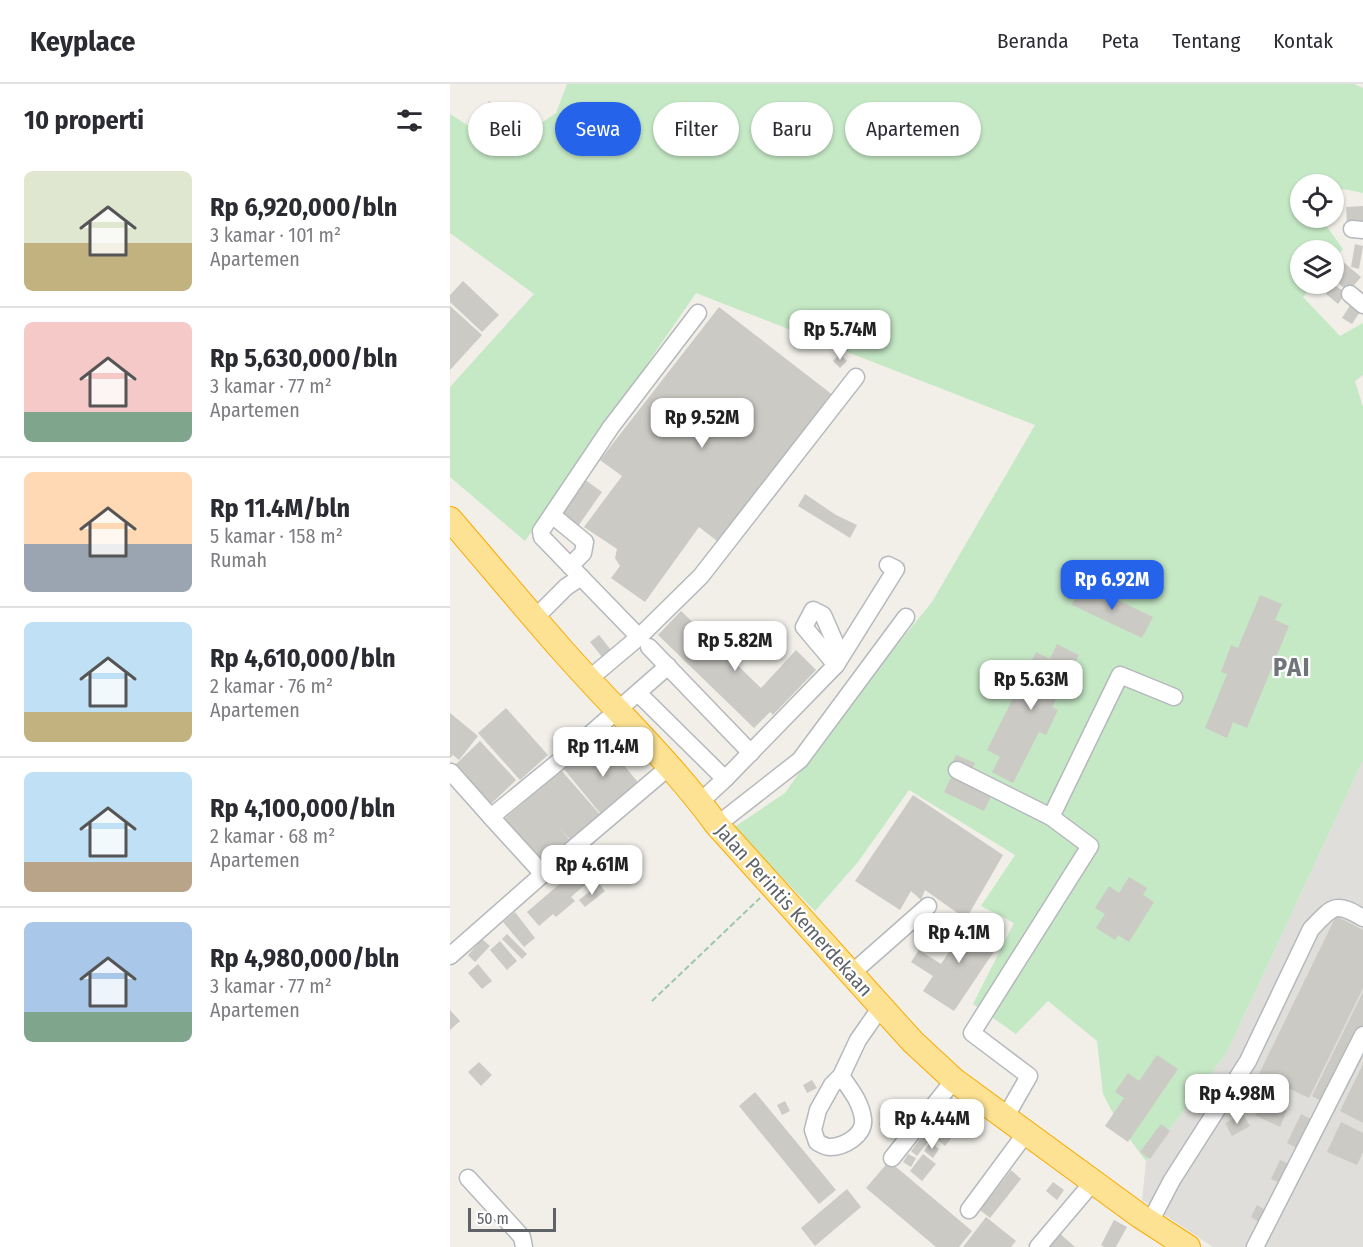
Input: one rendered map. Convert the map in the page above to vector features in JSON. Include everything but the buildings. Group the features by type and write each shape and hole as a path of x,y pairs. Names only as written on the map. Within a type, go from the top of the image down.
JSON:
{"highway":[{"name":"Jalan Perintis Kemerdekaan","path":"450,519 535,618 700,801 717,825 913,1042 954,1080 1093,1182 1188,1247"}],"street":[{"path":"1350,294 1363,305"},
{"path":"698,313 610,427 542,531 542,537 751,753"},
{"path":"590,680 615,656 644,642 701,576 856,377"},
{"path":"535,618 566,588 576,571 585,542 552,515"},
{"path":"700,801 751,753 839,660 896,569 888,565"},
{"path":"717,825 800,760 906,617"},
{"path":"491,817 668,666"},
{"path":"1050,817 1120,675 1174,697"},
{"path":"638,693 729,775"},
{"path":"450,956 669,767"},
{"path":"957,770 1050,817 1090,846 972,1033 1029,1076 1005,1118"},
{"path":"451,772 543,874"},
{"path":"852,973 928,906"},
{"path":"1150,1222 1172,1180 1248,1061 1311,929 1326,914 1338,907 1345,907 1363,918"},
{"path":"841,1076 858,1040 881,1007"},
{"path":"1255,1247 1363,1035"},
{"path":"892,1158 954,1080"},
{"path":"969,1210 1026,1133"},
{"path":"468,1178 522,1237 524,1247"},
{"path":"1038,1247 1093,1182"}],"path":[{"path":"652,1001 772,886"}],"shaded area":[{"path":"1363,760 1363,1247 1213,1247 1142,1200 1146,1161 1227,1052"}],"green space":[{"path":"567,84 1354,84 1363,88 1363,193 1344,189 1344,174 1290,174 1290,228 1328,228 1337,240 1290,240 1290,294 1306,294 1303,297 1340,336 1363,323 1363,375 1355,381 1363,407 1363,760 1227,1052 1146,1161 1119,1125 1103,1094 1097,1041 1048,1001 1016,1034 973,1004 1014,923 981,906 1015,855 909,790 858,862 815,911 733,828 785,793 839,716 932,602 1035,425 696,293 525,541 450,477 450,387 534,294 450,233 450,114 468,126 468,156 543,156 543,122 555,114 555,156 641,156 641,102 560,102"}],"district":[{"name":"PAI","path":"1292,667"}]}
